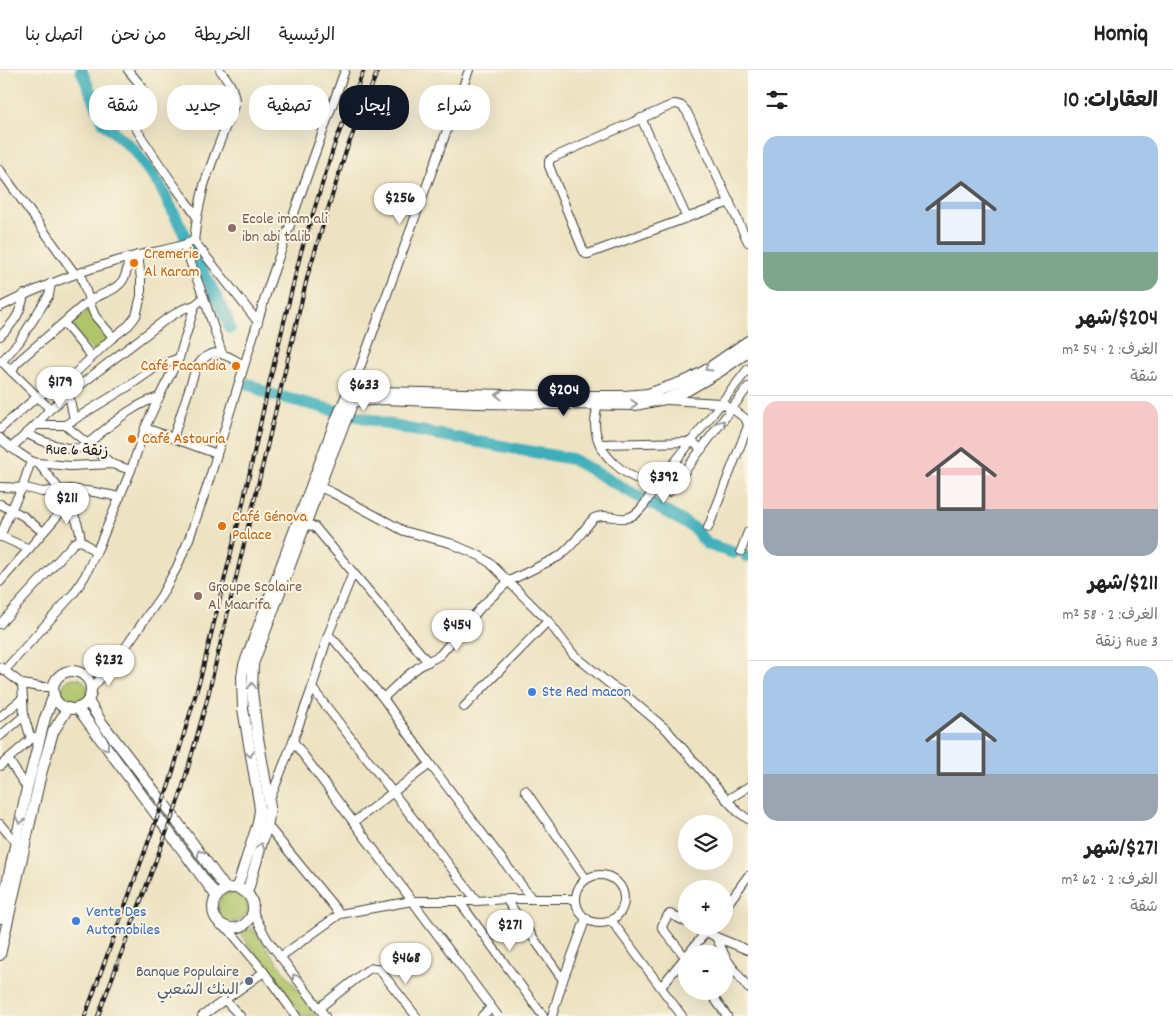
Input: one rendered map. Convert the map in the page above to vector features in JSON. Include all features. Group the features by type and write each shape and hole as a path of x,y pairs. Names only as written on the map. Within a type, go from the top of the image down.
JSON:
{"main road":[{"path":"232,889 258,823 260,810 243,709 243,671 249,651 338,426 352,399 380,392 546,396 648,394 688,380 720,361 748,341"},
{"path":"352,399 636,405 665,399 688,390 704,382 748,352"},
{"path":"247,893 269,814 269,802 252,691 253,664 320,488 338,426"},
{"path":"0,918 2,900 27,788 57,679 64,673 72,671 83,674 90,683 92,690 88,701 83,706 72,708 53,732 41,774 0,955"},
{"path":"54,691 58,703 72,708 85,718 216,897"},
{"path":"88,701 102,723 232,889"},
{"path":"232,889 247,893 252,901 253,912 249,921 241,926 230,928 218,920 214,913 214,905 216,897 220,893 232,889"}],"street":[{"path":"128,70 143,90 128,105 129,117 196,216"},
{"path":"220,70 232,88 235,103 204,185 189,243 222,353"},
{"path":"92,690 150,612 170,581 189,539 258,322 345,70"},
{"path":"352,399 469,70"},
{"path":"730,202 592,254 586,254 549,162 552,158 641,118 678,104 687,112 730,202 748,242"},
{"path":"641,118 687,218"},
{"path":"0,170 77,274 95,316 113,337"},
{"path":"189,243 258,322"},
{"path":"0,307 24,294 77,274 138,255 189,243"},
{"path":"0,428 38,396 70,378 113,337 129,325 136,316 141,296 138,255"},
{"path":"12,372 21,358 64,323 80,307 117,286 122,281 128,258"},
{"path":"50,409 1,361 19,342 49,296 51,283"},
{"path":"0,336 14,322 22,308 24,294"},
{"path":"11,448 50,409 69,394 165,320 204,298"},
{"path":"54,691 22,684 2,669 74,593 85,576 120,497 159,397 179,358 195,304"},
{"path":"64,323 92,357"},
{"path":"173,438 196,368 202,359 210,354 222,353 244,365"},
{"path":"36,425 65,425 158,366 179,358"},
{"path":"383,698 414,670 440,655 483,605 509,581 565,552 594,518 605,515 624,519 635,514 644,505 656,486 748,369"},
{"path":"597,404 595,423 597,437 613,463 628,475 669,492 748,387"},
{"path":"69,394 74,420"},
{"path":"26,433 39,441 80,448 134,408 159,397"},
{"path":"665,399 721,403 745,418 747,422 748,426 708,528"},
{"path":"65,425 112,464"},
{"path":"146,428 217,454"},
{"name":"Rue 6 زنقة","path":"0,438 11,448 34,462 70,466 112,464 131,470"},
{"path":"600,444 692,442 702,449"},
{"path":"29,549 0,536 10,510 34,462 60,490"},
{"path":"0,487 22,488 42,492 70,488 120,497"},
{"path":"320,488 404,531 450,543 490,562 548,621 574,654 667,730 727,800 738,812 748,819"},
{"path":"0,582 80,490"},
{"path":"0,504 23,516 43,532"},
{"path":"68,504 77,520 81,541 96,552"},
{"path":"307,524 314,527 428,662"},
{"path":"741,551 748,532"},
{"path":"0,624 74,543 81,541"},
{"path":"269,802 312,688 328,635 353,573"},
{"path":"464,707 548,621"},
{"path":"328,635 383,698 430,764 532,899"},
{"path":"83,674 108,669"},
{"path":"22,684 24,716 31,739"},
{"path":"312,688 477,901"},
{"path":"0,718 23,698"},
{"path":"0,736 24,716"},
{"path":"0,766 31,739 42,734"},
{"path":"293,741 498,1016"},
{"path":"8,759 27,788"},
{"path":"354,822 430,764"},
{"path":"727,800 748,787"},
{"path":"525,790 586,879"},
{"path":"0,824 16,843"},
{"path":"267,826 340,914"},
{"path":"597,875 606,875 614,879 622,888 624,899 618,915 611,920 597,923 586,918 578,910 576,898 579,887 586,879 597,875"},
{"path":"733,897 748,877"},
{"path":"280,957 340,914 412,901 576,898"},
{"path":"506,900 563,980"},
{"path":"459,901 544,1016"},
{"path":"253,912 267,939 324,1016"},
{"path":"678,918 670,914 662,926 678,947"},
{"path":"552,1016 586,918"},
{"path":"611,920 682,1016"},
{"path":"226,926 264,972 296,1016"},
{"path":"695,945 704,935"},
{"path":"716,937 748,950"},
{"path":"716,937 727,960 748,988"},
{"path":"661,987 678,966"},
{"path":"319,1008 371,967 375,967 379,969 416,1016"},
{"path":"202,1016 264,972"},
{"path":"225,1000 240,1016"},
{"path":"715,1000 726,1016"},
{"path":"482,1016 491,1008"}],"green space":[{"path":"87,311 110,337 93,351 71,326"},
{"path":"75,678 84,682 88,691 84,700 75,704 66,700 62,691 66,682"},
{"path":"233,892 239,893 247,901 247,913 239,921 233,922 227,921 219,913 218,907 219,901 227,893"},
{"path":"252,928 317,1016 302,1016 241,934"}],"waterway":[{"path":"81,70 104,123 133,149 160,186 225,314 230,328"},
{"path":"249,384 266,393 408,429 572,459 641,498"},
{"path":"652,504 694,528 707,544 734,553"}],"railway":[{"path":"85,1016 169,785 201,676 301,252 335,143 364,70"},
{"path":"98,1016 181,793 207,700 308,274 346,151 378,70"}],"place":[{"name":"Ecole imam ali ibn abi talib","path":"232,228"},
{"name":"Cremerie Al Karam","path":"134,263"},
{"name":"Café Facandia","path":"236,366"},
{"name":"Café Astouria","path":"132,439"},
{"name":"Café Génova Palace","path":"222,526"},
{"name":"Groupe Scolaire Al Maarifa","path":"198,596"},
{"name":"Ste Red macon","path":"532,692"},
{"name":"Vente Des Automobiles","path":"76,921"},
{"name":"Banque Populaire البنك الشعبي","path":"249,981"}]}
